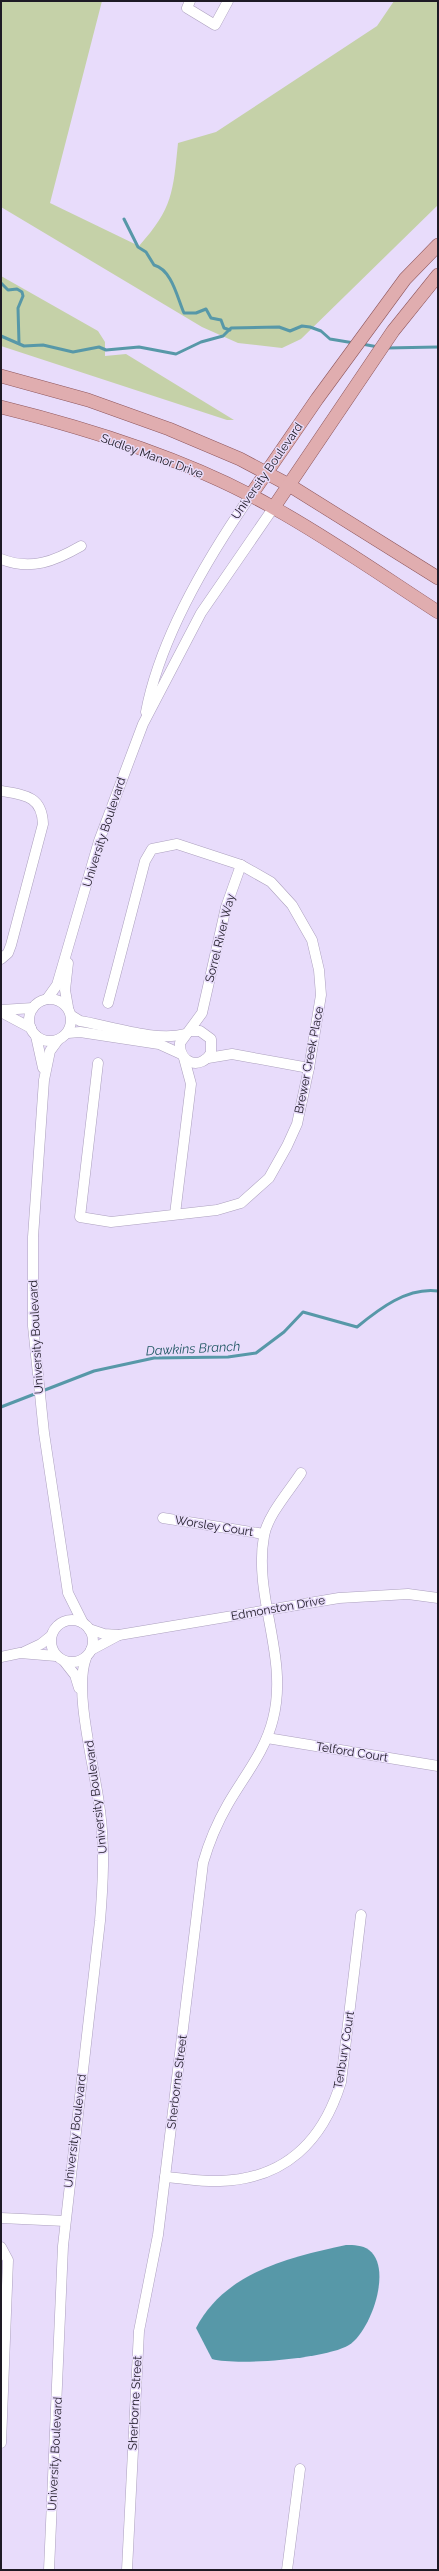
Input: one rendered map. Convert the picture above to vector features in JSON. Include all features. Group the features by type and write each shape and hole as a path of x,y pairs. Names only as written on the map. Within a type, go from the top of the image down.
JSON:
{"main road":[{"name":"University Boulevard","path":"251,495 317,398 405,279 438,245"},
{"name":"University Boulevard","path":"274,507 393,331 438,275"},
{"path":"1,376 88,400 169,429 267,472 438,578"},
{"name":"Sudley Manor Drive","path":"1,407 85,431 176,462 251,495 274,507 438,612"}],"street":[{"path":"190,1 186,8 216,25 228,1"},
{"name":"University Boulevard","path":"143,724 151,688 189,598 223,535 251,495"},
{"name":"University Boulevard","path":"47,999 56,988 71,943 99,841 143,724 204,608 274,507"},
{"path":"1,559 20,564 45,563 81,546"},
{"path":"1,791 23,795 36,802 41,808 43,824 11,945 8,953 1,959"},
{"name":"Brewer Creek Place","path":"98,1063 80,1217 111,1222 217,1210 241,1203 269,1178 287,1146 297,1124 309,1068 321,995 319,970 312,940 292,905 271,882 241,865 178,844 152,849 145,861 108,1003"},
{"name":"Sorrel River Way","path":"187,1033 202,1013 226,907 241,865"},
{"name":"University Boulevard","path":"70,1012 65,990 71,943"},
{"path":"1,1011 33,1008 47,999 60,1001 80,1021 160,1036 175,1037 200,1031 232,1054"},
{"path":"33,1008 29,1018 33,1032"},
{"path":"1,1011 45,1041 58,1040 68,1032 80,1032 159,1044 193,1063 232,1054 309,1068"},
{"path":"68,1032 70,1012"},
{"name":"Sorrel River Way","path":"202,1013 209,1037"},
{"name":"University Boulevard","path":"33,1032 41,1053 44,1080"},
{"path":"175,1214 191,1084 182,1056 180,1043 187,1033"},
{"path":"191,1084 213,1047 209,1037"},
{"name":"University Boulevard","path":"58,1040 50,1051 44,1080 33,1237 35,1350 44,1433 68,1593 67,1606 61,1623"},
{"path":"264,1534 275,1511 301,1473"},
{"name":"Worsley Court","path":"163,1518 264,1534"},
{"name":"Sherborne Street","path":"127,2570 139,2331 158,2235 203,1863 218,1822 250,1773 267,1738 273,1718 278,1685 276,1651 267,1611 262,1561 264,1534"},
{"name":"University Boulevard","path":"68,1593 86,1626"},
{"name":"Edmonston Drive","path":"86,1626 104,1634 119,1635 339,1598 408,1594 438,1598"},
{"path":"1,1657 20,1653 41,1644 51,1636 61,1623 74,1620 86,1626 93,1640 89,1654 77,1662 60,1658 20,1653"},
{"name":"Edmonston Drive","path":"89,1654 119,1635"},
{"path":"51,1636 51,1646 60,1658"},
{"name":"University Boulevard","path":"82,1694 89,1654"},
{"name":"University Boulevard","path":"50,2570 65,2221 98,1936 104,1867 100,1804 82,1694 74,1675 60,1658"},
{"name":"Telford Court","path":"267,1738 438,1766"},
{"name":"Tenbury Court","path":"165,2177 219,2181 250,2177 279,2166 293,2157 318,2133 334,2103 341,2082 361,1915"},
{"path":"1,2218 65,2221"},
{"path":"1,2247 8,2260 1,2443"},
{"path":"287,2570 300,2469"}],"shaded area":[{"path":"1,1 102,1 50,203 139,246 159,221 165,210 175,174 178,143 216,132 377,26 394,1 438,1 438,205 301,339 282,348 238,343 202,327 1,207"},
{"path":"1,276 98,331 105,342 105,356 126,354 234,420 227,420 1,346"},
{"path":"346,2245 361,2246 369,2250 376,2259 379,2270 379,2284 371,2314 365,2327 357,2338 349,2345 338,2350 321,2354 281,2360 241,2362 212,2359 196,2328 208,2309 224,2293 241,2280 261,2270 303,2255"}],"waterway":[{"path":"124,219 138,247 146,252 154,265 165,272 170,278 184,313 196,313 206,309 211,318 221,320 224,328 230,330"},
{"path":"1,283 8,290 17,289 22,292 23,296 18,308 19,343"},
{"path":"1,336 24,346 43,345 73,352 99,347 106,350 139,347 176,354 201,342 223,336 231,328 279,327 290,331 302,326 321,331 330,339 354,343"},
{"path":"362,344 378,347"},
{"path":"386,348 438,347"},
{"name":"Dawkins Branch","path":"1,1407 94,1371 154,1358 228,1357 256,1353 284,1332 303,1312 357,1327 384,1307 405,1296 415,1292 438,1291"}]}
